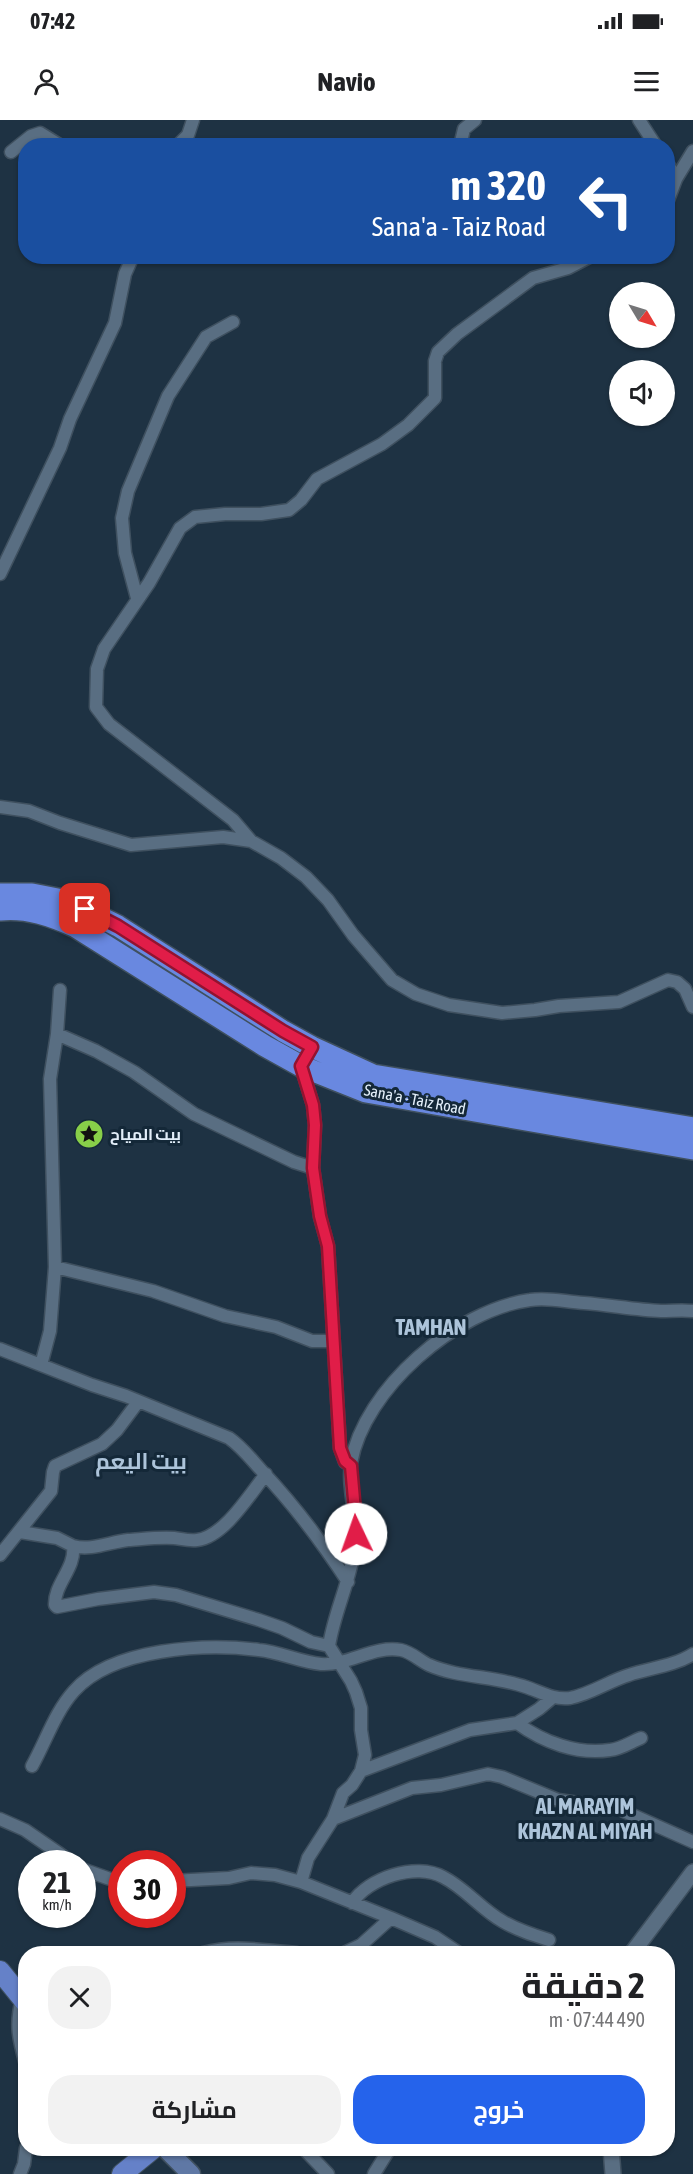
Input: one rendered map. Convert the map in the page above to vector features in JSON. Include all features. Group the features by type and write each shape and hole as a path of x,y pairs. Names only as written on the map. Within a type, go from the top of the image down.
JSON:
{"highway":[{"name":"Sana'a - Taiz Road","path":"0,894 32,894 68,901 118,926 283,1031 373,1075 693,1128"},
{"name":"Sana'a - Taiz Road","path":"0,910 15,908 51,916 76,927 301,1066 366,1092 693,1149"},
{"path":"301,1066 312,1047"}],"main road":[{"path":"0,1971 18,1992"},
{"path":"122,2174 144,2156"},
{"path":"173,2156 191,2174"}],"street":[{"path":"185,138 193,120"},
{"path":"462,138 464,129 475,120"},
{"path":"639,120 651,138"},
{"path":"28,138 40,133 48,138"},
{"path":"11,152 18,146"},
{"path":"676,179 693,152"},
{"path":"0,574 60,448 70,419 115,323 125,274 129,264"},
{"path":"576,264 533,278 458,334 438,352 435,361 435,398 408,425 382,444 317,479 301,500 289,510 261,514 195,517 180,528 149,583 104,649 97,669 96,707 109,724 233,820 251,841 281,858 306,878 328,900 353,935 392,980 416,994 449,1005 502,1013 619,1002 668,980 677,982 685,989 693,1007"},
{"path":"137,598 125,553 123,530 122,518 128,490 168,396 206,337 233,322"},
{"path":"0,807 28,811 131,845 214,837 251,841"},
{"path":"41,1365 50,1331 55,1267 50,1079 57,1034 60,990"},
{"path":"57,1034 96,1051 134,1072 194,1114 294,1162 313,1168"},
{"path":"301,1066 313,1105 315,1125 313,1168 320,1216 328,1246 340,1448 345,1461 351,1466"},
{"path":"55,1267 153,1291 225,1316 276,1327 312,1341 333,1341"},
{"path":"301,1882 308,1858 333,1819 343,1793 362,1771 365,1755 361,1730 361,1708 351,1681 329,1646 348,1582 355,1546 356,1522 351,1466 360,1435 376,1402 404,1370 427,1350 471,1320 498,1308 529,1300 552,1298 660,1311 693,1311"},
{"path":"0,1349 229,1438 242,1447 288,1498 321,1539 348,1582"},
{"path":"0,1555 51,1491 52,1472 55,1467 102,1444 117,1430 138,1401"},
{"path":"20,1532 57,1538 82,1548 156,1537 194,1541 203,1539 231,1519 266,1474"},
{"path":"73,1546 74,1554 69,1571 55,1599 57,1607 133,1593 154,1592 176,1595 259,1620 310,1642 329,1646"},
{"path":"32,1766 55,1719 74,1691 95,1673 123,1661 177,1650 218,1646 261,1650 312,1663 339,1664 368,1654 397,1649 406,1651 429,1665 451,1672 527,1687 552,1698 569,1698 592,1691 624,1676 677,1663 693,1653"},
{"path":"362,1771 470,1730 517,1723 552,1698"},
{"path":"517,1723 540,1738 574,1749 610,1750 641,1738"},
{"path":"333,1819 412,1788 441,1785 488,1774 502,1777 558,1800 618,1809 693,1842"},
{"path":"0,1819 26,1830 54,1850"},
{"path":"352,1904 370,1885 383,1878 395,1874 432,1872 455,1884 500,1921 518,1930 549,1940"},
{"path":"186,1880 229,1878 251,1873 275,1875 301,1882 391,1918 435,1937 448,1946"},
{"path":"637,1946 692,1875"},
{"path":"359,1946 391,1918"},
{"path":"18,2014 18,2036"},
{"path":"20,2174 25,2156"},
{"path":"311,2156 328,2174"},
{"path":"374,2174 385,2156"},
{"path":"612,2156 614,2174"}],"place":[{"name":"بيت المياح","path":"89,1134"}],"district":[{"name":"TAMHAN","path":"431,1327"},
{"name":"بيت اليعم","path":"141,1461"},
{"name":"AL MARAYIM KHAZN AL MIYAH","path":"585,1818"}],"route":[{"path":"85,909 118,926 312,1047 301,1066 313,1105 315,1125 313,1168 320,1216 328,1246 340,1448 345,1461 351,1466 356,1534"}]}
